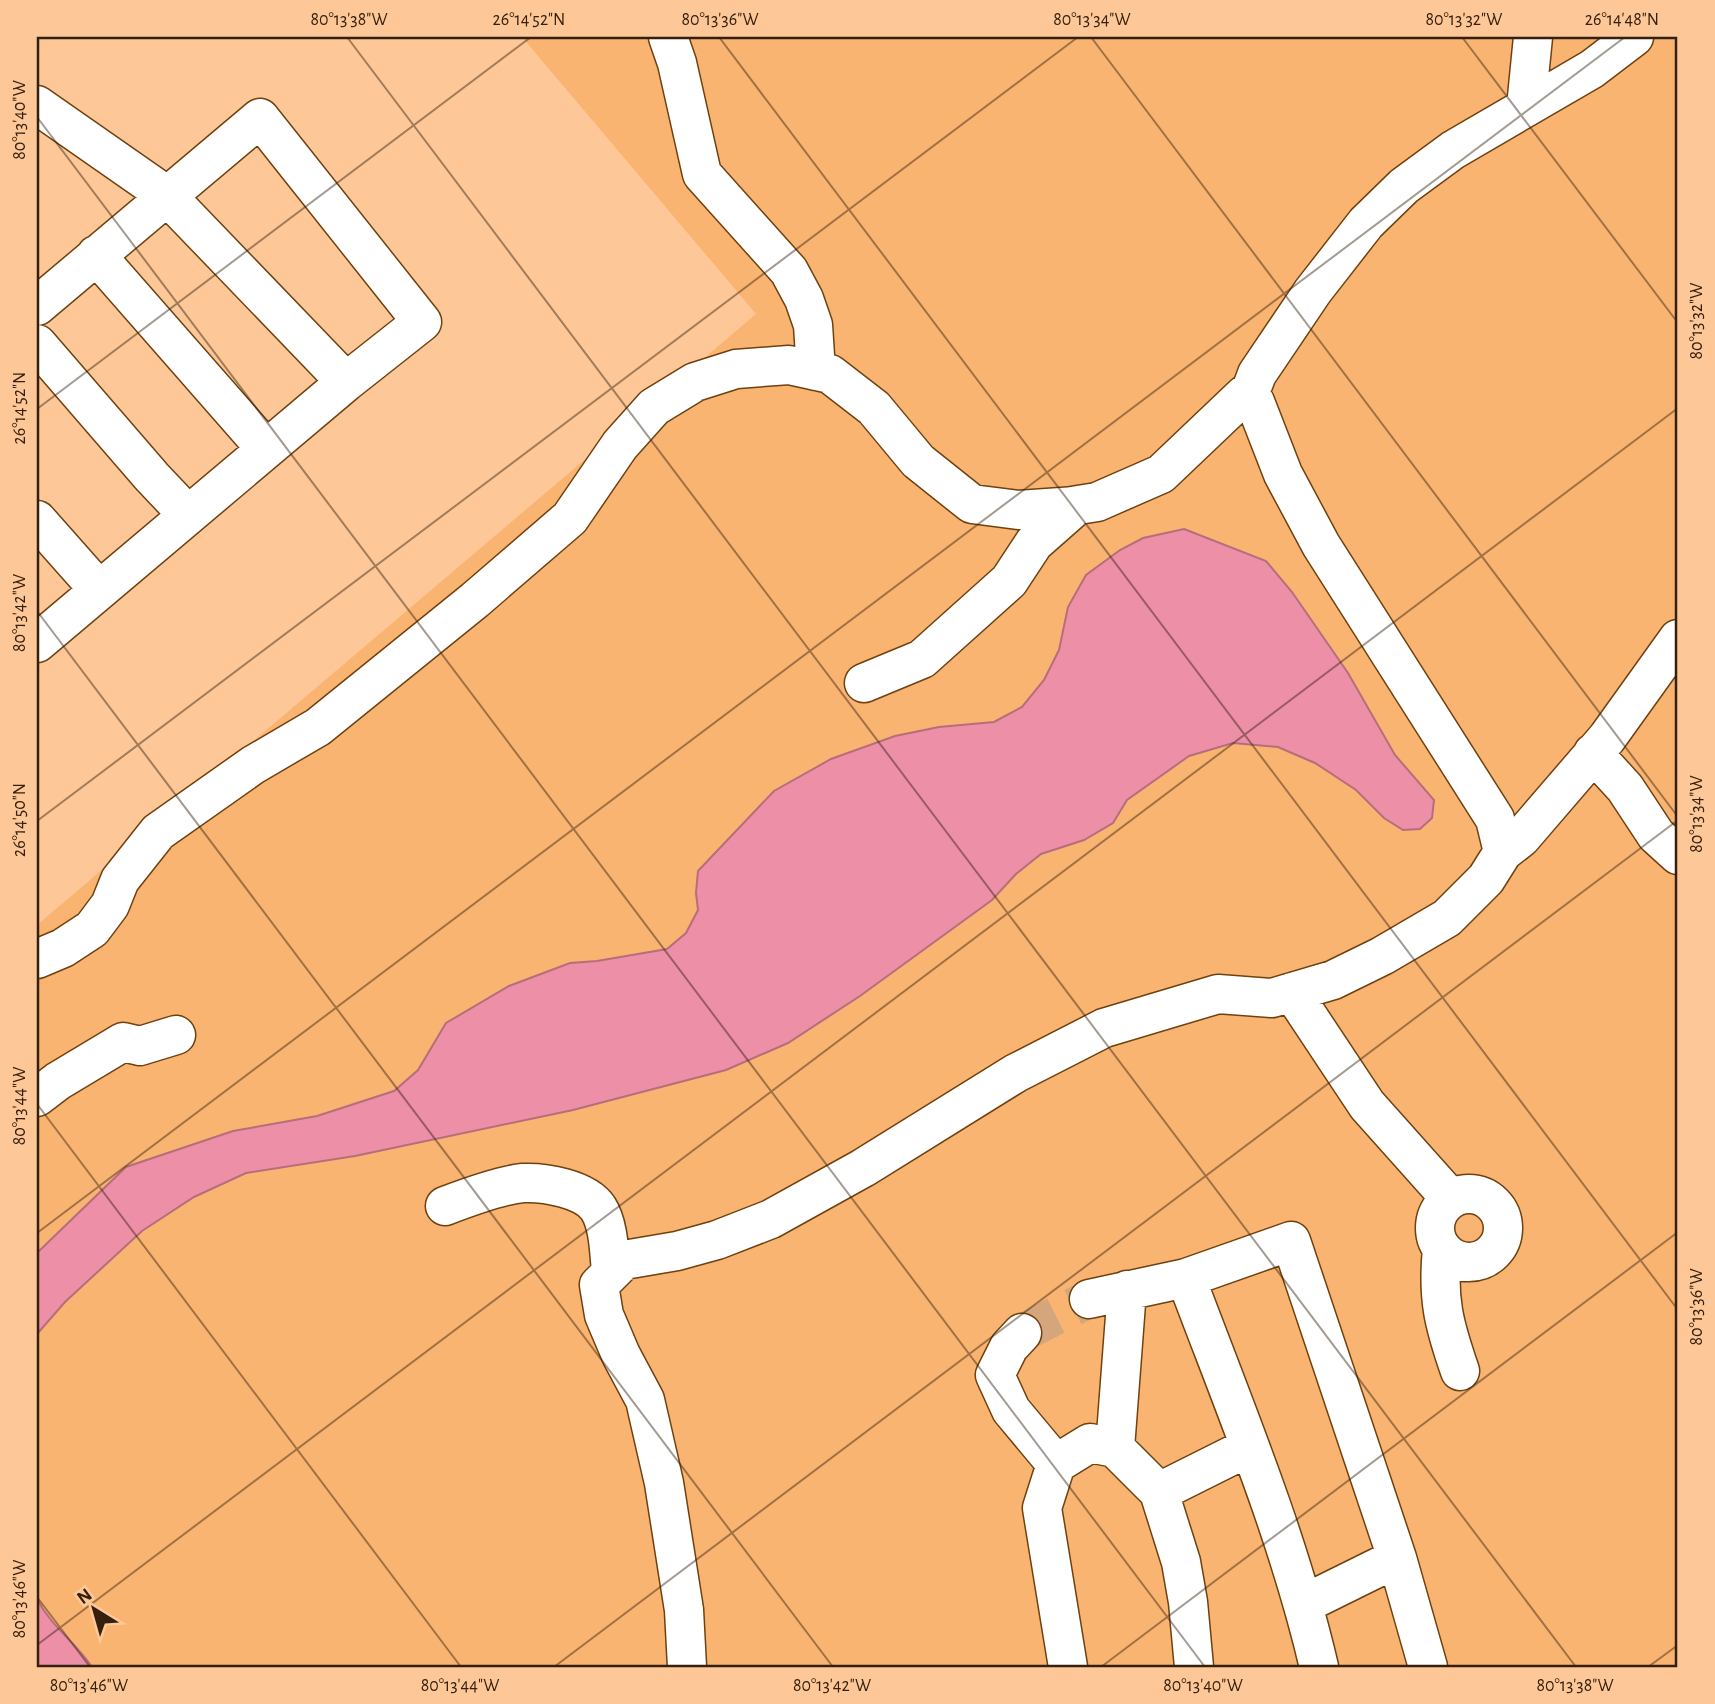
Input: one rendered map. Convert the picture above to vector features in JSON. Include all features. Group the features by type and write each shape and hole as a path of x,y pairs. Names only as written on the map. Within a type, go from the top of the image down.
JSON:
{"street":[{"path":"667,37 677,63 702,174 789,271 804,299 813,325 810,360"},
{"path":"1526,107 1533,37"},
{"path":"1248,398 1264,363 1313,292 1366,223 1404,186 1443,158 1592,69 1634,37"},
{"path":"37,105 166,195 346,382"},
{"path":"37,306 260,118 422,322 346,382 37,643"},
{"path":"96,255 266,449"},
{"path":"37,344 152,477 188,514"},
{"path":"37,959 63,948 92,929 110,905 120,880 158,832 253,765 318,727 475,600 570,518 620,445 654,407 695,382 736,369 789,365 810,360 874,408 918,461 972,503 1018,510 1097,502 1161,474 1244,395 1255,402 1283,474 1321,545 1507,839"},
{"path":"864,684 922,659 1009,581 1034,542 1076,506 1072,506"},
{"path":"37,520 99,590"},
{"path":"687,1667 682,1597 664,1483 645,1400 604,1315 599,1285 611,1272 624,1259 677,1251 717,1240 771,1219 863,1168 1016,1073 1104,1028 1219,995 1272,998 1333,980 1382,956 1447,918 1486,879 1507,839 1593,753 1678,639"},
{"path":"1593,753 1625,788 1656,835 1678,854"},
{"path":"1638,808 1661,812 1674,823 1678,837"},
{"path":"1292,992 1367,1105 1450,1198"},
{"path":"37,1097 58,1081 123,1042 140,1046 176,1035"},
{"path":"445,1206 523,1183 554,1186 584,1195 598,1209 607,1238 611,1272"},
{"path":"1474,1193 1496,1204 1505,1227 1497,1250 1476,1263 1453,1260 1442,1250 1436,1242 1435,1218 1450,1198 1474,1193"},
{"path":"1089,1299 1186,1278 1291,1241 1397,1558 1428,1667"},
{"path":"1442,1250 1439,1280 1445,1328 1460,1371"},
{"path":"1186,1278 1250,1447 1304,1604 1319,1667"},
{"path":"1115,1448 1127,1290"},
{"path":"1022,1333 1009,1347 995,1375 1011,1410 1056,1464"},
{"path":"1068,1667 1042,1508 1056,1464 1090,1443 1115,1448 1159,1492 1181,1562 1195,1667"},
{"path":"1159,1492 1250,1447"},
{"path":"1304,1604 1397,1558"}],"shaded area":[{"path":"522,37 1678,37 1678,1667 37,1667 37,925 756,314"},
{"path":"1184,529 1266,561 1292,592 1348,673 1395,755 1434,800 1432,818 1420,829 1403,830 1384,818 1356,790 1315,763 1278,747 1233,743 1189,756 1127,800 1113,823 1084,840 1041,854 1016,874 992,900 860,996 788,1043 726,1070 573,1110 355,1156 246,1173 194,1197 142,1231 65,1302 37,1334 37,1253 126,1167 233,1131 317,1116 394,1091 418,1070 446,1023 509,986 570,963 667,949 686,933 698,910 698,871 774,791 831,759 895,736 939,727 994,722 1022,707 1044,680 1059,650 1068,607 1086,575 1120,550 1143,538"},
{"path":"37,1599 49,1618 92,1667 37,1667"}],"tunnel":[{"path":"1022,1333 1089,1299"}]}
